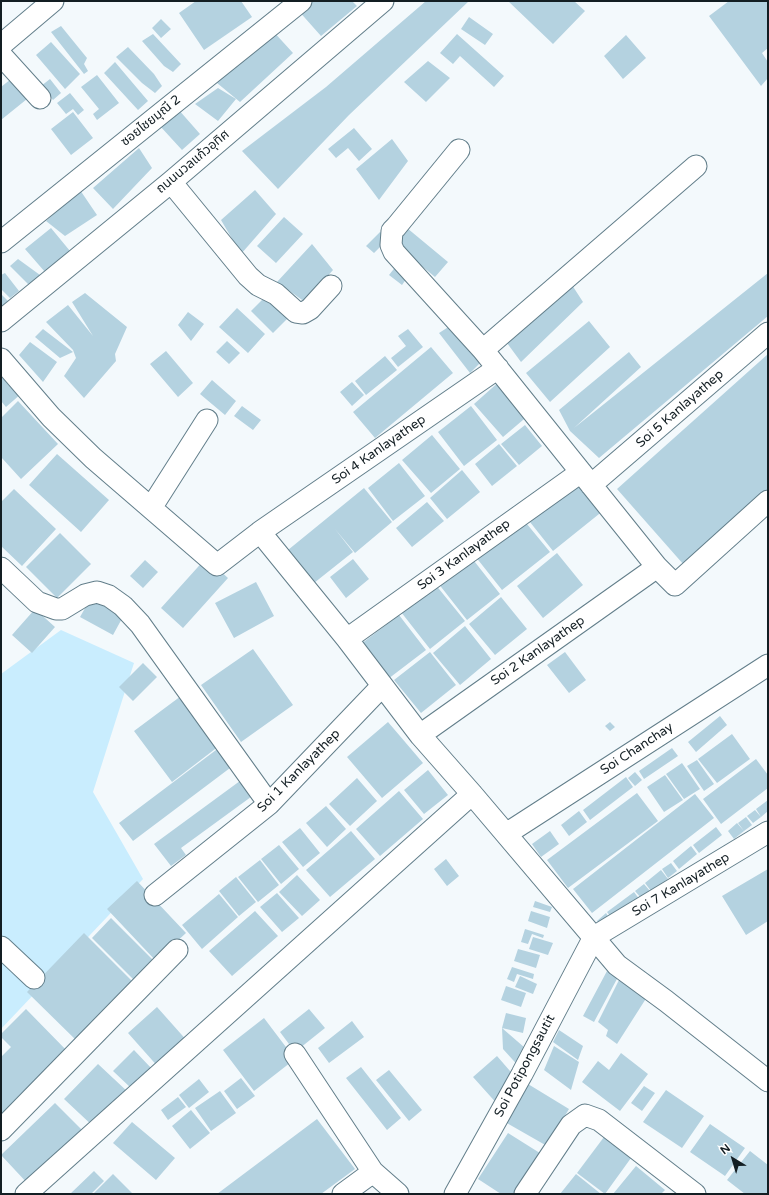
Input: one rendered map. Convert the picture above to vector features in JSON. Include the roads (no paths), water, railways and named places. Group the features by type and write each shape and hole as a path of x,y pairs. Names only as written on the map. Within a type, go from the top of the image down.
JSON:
{"street":[{"path":"1,45 53,1"},
{"name":"ซอยไชยมุณี 2","path":"1,242 301,1"},
{"name":"ถนนนวลแก้วอุทิศ","path":"1,321 171,182 383,1"},
{"path":"1,55 40,98"},
{"path":"460,150 392,231 391,245 394,252 484,350 657,567 675,585 768,501"},
{"path":"484,350 696,166"},
{"path":"171,182 248,276 258,285 276,294 296,312 303,314 310,309 331,286"},
{"name":"Soi 5 Kanlayathep","path":"586,478 768,333"},
{"path":"1,359 51,416 93,458 151,508 207,420"},
{"name":"Soi 4 Kanlayathep","path":"151,508 217,565 260,532 498,368"},
{"name":"Soi 3 Kanlayathep","path":"347,639 586,478"},
{"path":"260,532 347,639 420,735 617,965 666,1001 768,1081"},
{"name":"Soi 2 Kanlayathep","path":"420,735 657,567"},
{"path":"1,568 37,602 56,609 62,609 85,595 97,592 109,596 122,606 140,624 269,804"},
{"name":"Soi Chanchay","path":"506,834 768,665"},
{"name":"Soi 1 Kanlayathep","path":"155,895 269,804 382,686"},
{"path":"26,1194 472,794"},
{"name":"Soi 7 Kanlayathep","path":"594,937 768,832"},
{"name":"Soi Potipongsautit","path":"455,1194 522,1074 594,937"},
{"path":"1,947 34,978"},
{"path":"1,1130 177,950"},
{"path":"295,1054 373,1172 398,1194"},
{"path":"525,1194 571,1125 585,1116 599,1120 695,1194"},
{"path":"343,1194 373,1172"}]}
